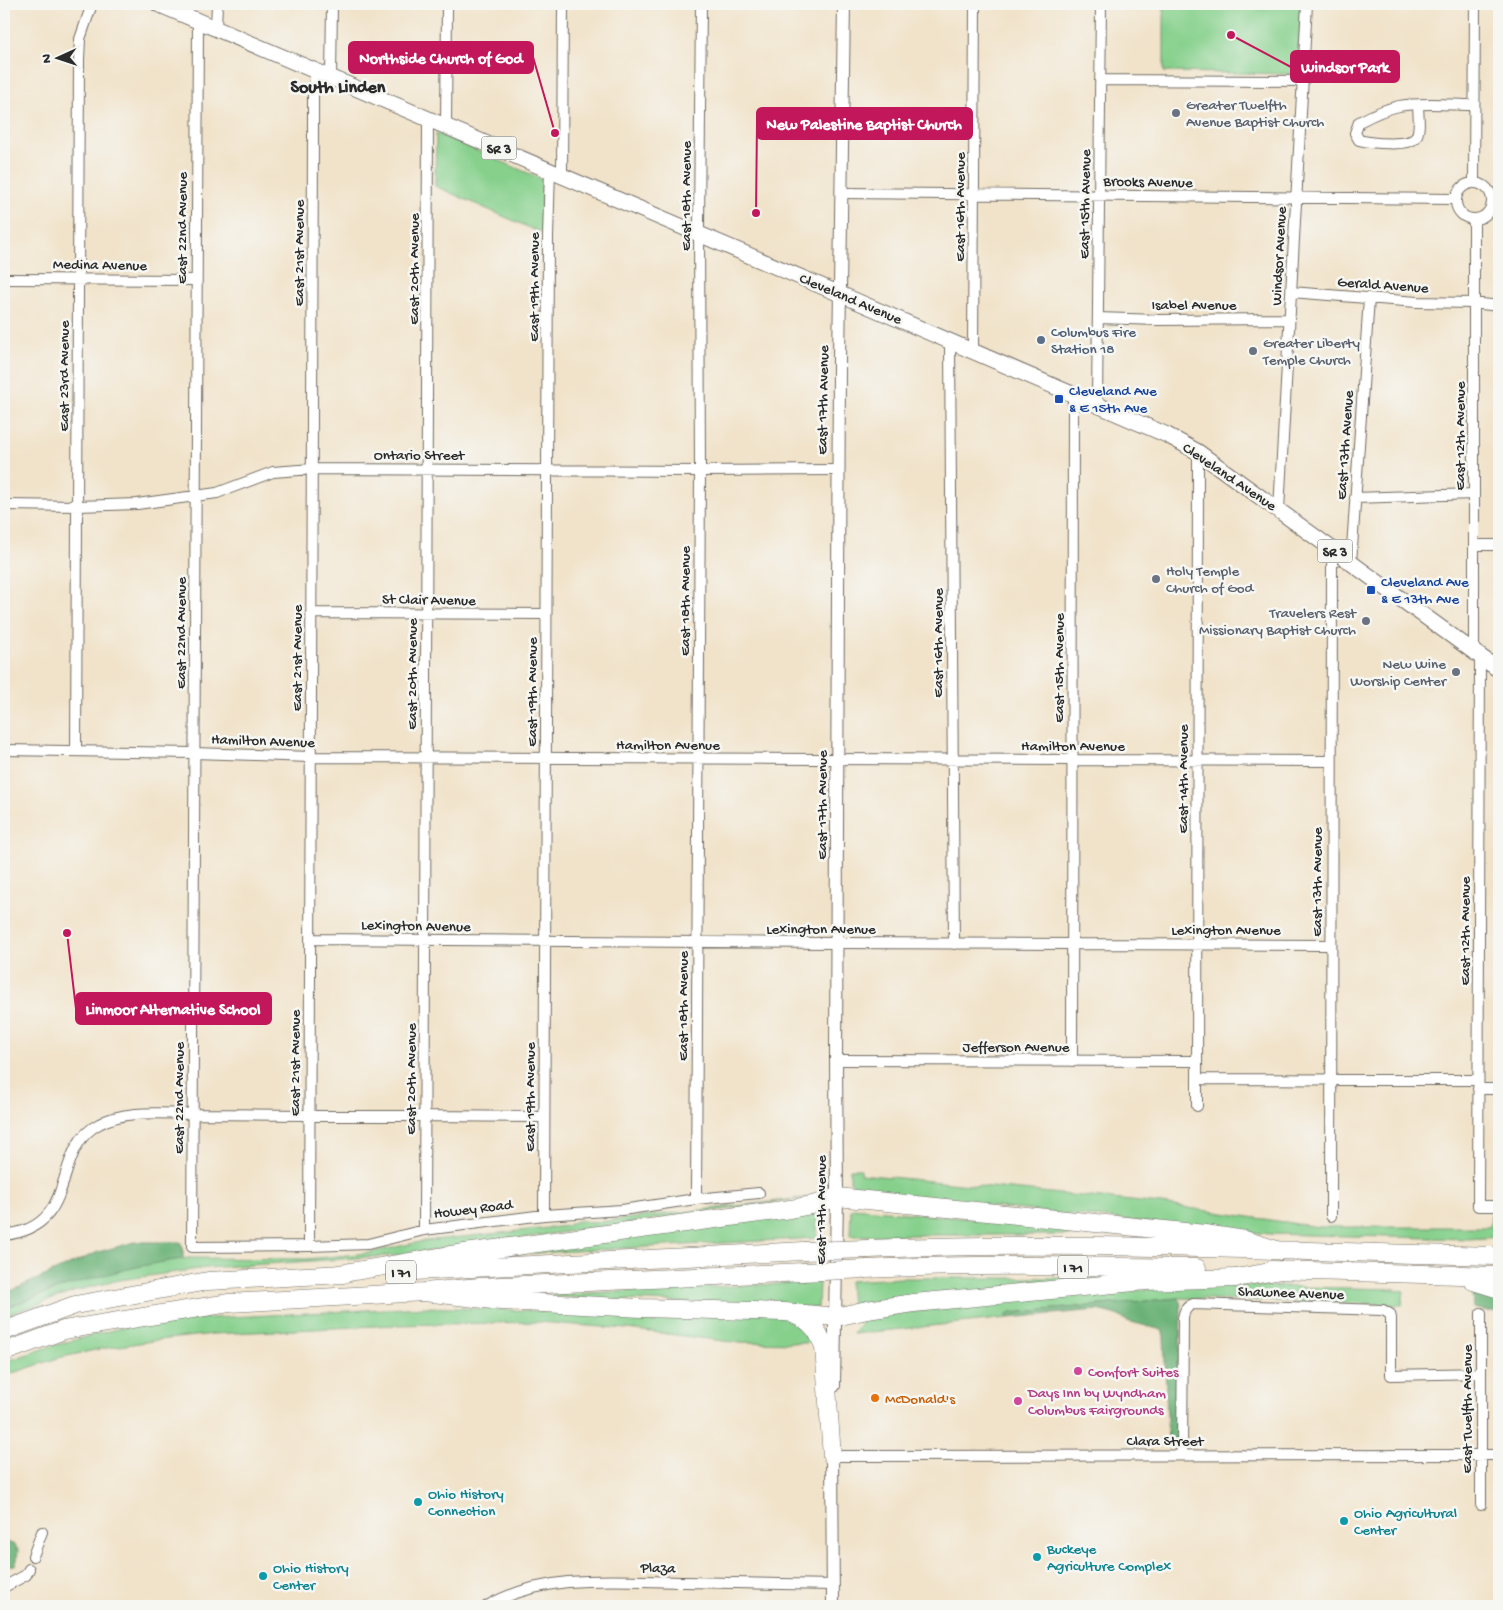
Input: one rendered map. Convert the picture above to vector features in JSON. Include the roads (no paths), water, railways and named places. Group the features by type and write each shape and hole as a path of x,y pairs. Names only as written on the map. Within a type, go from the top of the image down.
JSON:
{"highway":[{"path":"332,1275 450,1255 790,1209 837,1198 1205,1234 1245,1240 1280,1251"},
{"name":"I 71","path":"4,1331 75,1305 208,1281 804,1251 925,1247 1085,1246 1499,1256"},
{"path":"1455,1255 1499,1247"},
{"name":"I 71","path":"4,1352 64,1330 229,1303 479,1287 927,1267 1113,1266 1499,1276"},
{"path":"424,1292 501,1301 641,1308 785,1312 836,1317 867,1310 923,1302 1145,1281 1236,1278 1281,1270"},
{"path":"1453,1275 1499,1289"},
{"path":"785,1312 802,1317 813,1325 821,1337 824,1348 832,1456"}],"main road":[{"name":"Cleveland Avenue","path":"158,4 1167,435 1198,452 1499,670"}],"street":[{"name":"East 23rd Avenue","path":"76,751 79,60 80,38 92,4"},
{"path":"216,28 217,4"},
{"path":"331,77 332,4"},
{"path":"446,126 447,4"},
{"name":"East 19th Avenue","path":"544,1215 548,470 556,173 564,4"},
{"name":"East 18th Avenue","path":"696,1199 702,4"},
{"name":"East 17th Avenue","path":"833,1606 832,1456 837,1198 838,470 844,4"},
{"name":"East 16th Avenue","path":"973,351 975,4"},
{"name":"East 15th Avenue","path":"1097,404 1101,4"},
{"name":"Windsor Avenue","path":"1279,510 1307,4"},
{"path":"1474,182 1475,4"},
{"name":"East 22nd Avenue","path":"192,1247 198,20"},
{"name":"East 21st Avenue","path":"309,1246 313,129 316,70"},
{"path":"1100,80 1303,81"},
{"path":"1418,105 1418,133 1411,142 1373,143 1359,140 1355,133 1359,122 1374,114 1399,106 1418,105 1474,106"},
{"name":"East 20th Avenue","path":"424,1230 428,118"},
{"path":"1474,182 1489,190 1496,201 1488,212 1474,219 1462,215 1455,199 1463,185 1474,182"},
{"name":"Brooks Avenue","path":"841,193 1455,199"},
{"name":"East 12th Avenue","path":"1474,219 1478,1206 1499,1206"},
{"name":"Medina Avenue","path":"4,279 196,280"},
{"name":"Gerald Avenue","path":"1291,292 1417,302 1473,303 1499,306"},
{"name":"East 13th Avenue","path":"1351,563 1369,298"},
{"name":"Isabel Avenue","path":"1098,318 1158,320 1290,319"},
{"name":"East 16th Avenue","path":"950,341 954,944"},
{"name":"East 15th Avenue","path":"1072,1061 1073,394"},
{"name":"East 14th Avenue","path":"1197,1106 1198,452"},
{"name":"Ontario Street","path":"4,505 78,506 137,504 217,493 273,472 312,469 838,470"},
{"path":"1355,498 1474,494"},
{"path":"1474,545 1499,545"},
{"name":"East 13th Avenue","path":"1331,1216 1332,548"},
{"name":"St Clair Avenue","path":"311,613 546,614"},
{"name":"Hamilton Avenue","path":"4,750 426,758 1332,761"},
{"name":"Lexington Avenue","path":"310,939 954,944 1331,944"},
{"name":"Jefferson Avenue","path":"836,1060 1197,1061"},
{"path":"1197,1079 1331,1079 1478,1084 1499,1089"},
{"path":"4,1235 18,1233 29,1228 39,1223 50,1212 57,1202 71,1157 78,1144 97,1124 114,1118 132,1115 193,1114 544,1117"},
{"name":"Howey Road","path":"192,1247 368,1244 424,1230 544,1215 622,1210 696,1199 759,1193"},
{"name":"Shawnee Avenue","path":"1182,1455 1183,1318 1184,1312 1194,1304 1383,1310 1390,1314 1391,1318 1391,1375 1481,1373"},
{"name":"East Twelfth Avenue","path":"1480,1505 1481,1312"},
{"name":"Clara Street","path":"832,1456 1499,1455"},
{"path":"33,1556 42,1532"},
{"path":"4,1587 26,1575 29,1569"},
{"name":"Plaza","path":"487,1606 512,1594 556,1582 596,1580 833,1585"}],"place":[{"name":"Windsor Park","path":"1231,35"},
{"name":"Greater Twelfth Avenue Baptist Church","path":"1176,113"},
{"name":"Northside Church of God","path":"555,133"},
{"name":"New Palestine Baptist Church","path":"756,213"},
{"name":"Columbus Fire Station 18","path":"1041,340"},
{"name":"Greater Liberty Temple Church","path":"1253,351"},
{"name":"Cleveland Ave & E 15th Ave","path":"1059,399"},
{"name":"Holy Temple Church of God","path":"1156,579"},
{"name":"Cleveland Ave & E 13th Ave","path":"1371,590"},
{"name":"Travelers Rest Missionary Baptist Church","path":"1366,621"},
{"name":"New Wine Worship Center","path":"1456,672"},
{"name":"Linmoor Alternative School","path":"67,933"},
{"name":"Comfort Suites","path":"1078,1371"},
{"name":"McDonald's","path":"875,1398"},
{"name":"Days Inn by Wyndham Columbus Fairgrounds","path":"1018,1401"},
{"name":"Ohio History Connection","path":"418,1502"},
{"name":"Ohio Agricultural Center","path":"1344,1521"},
{"name":"Buckeye Agriculture Complex","path":"1037,1557"},
{"name":"Ohio History Center","path":"263,1576"}],"district":[{"name":"South Linden","path":"338,86"}]}
